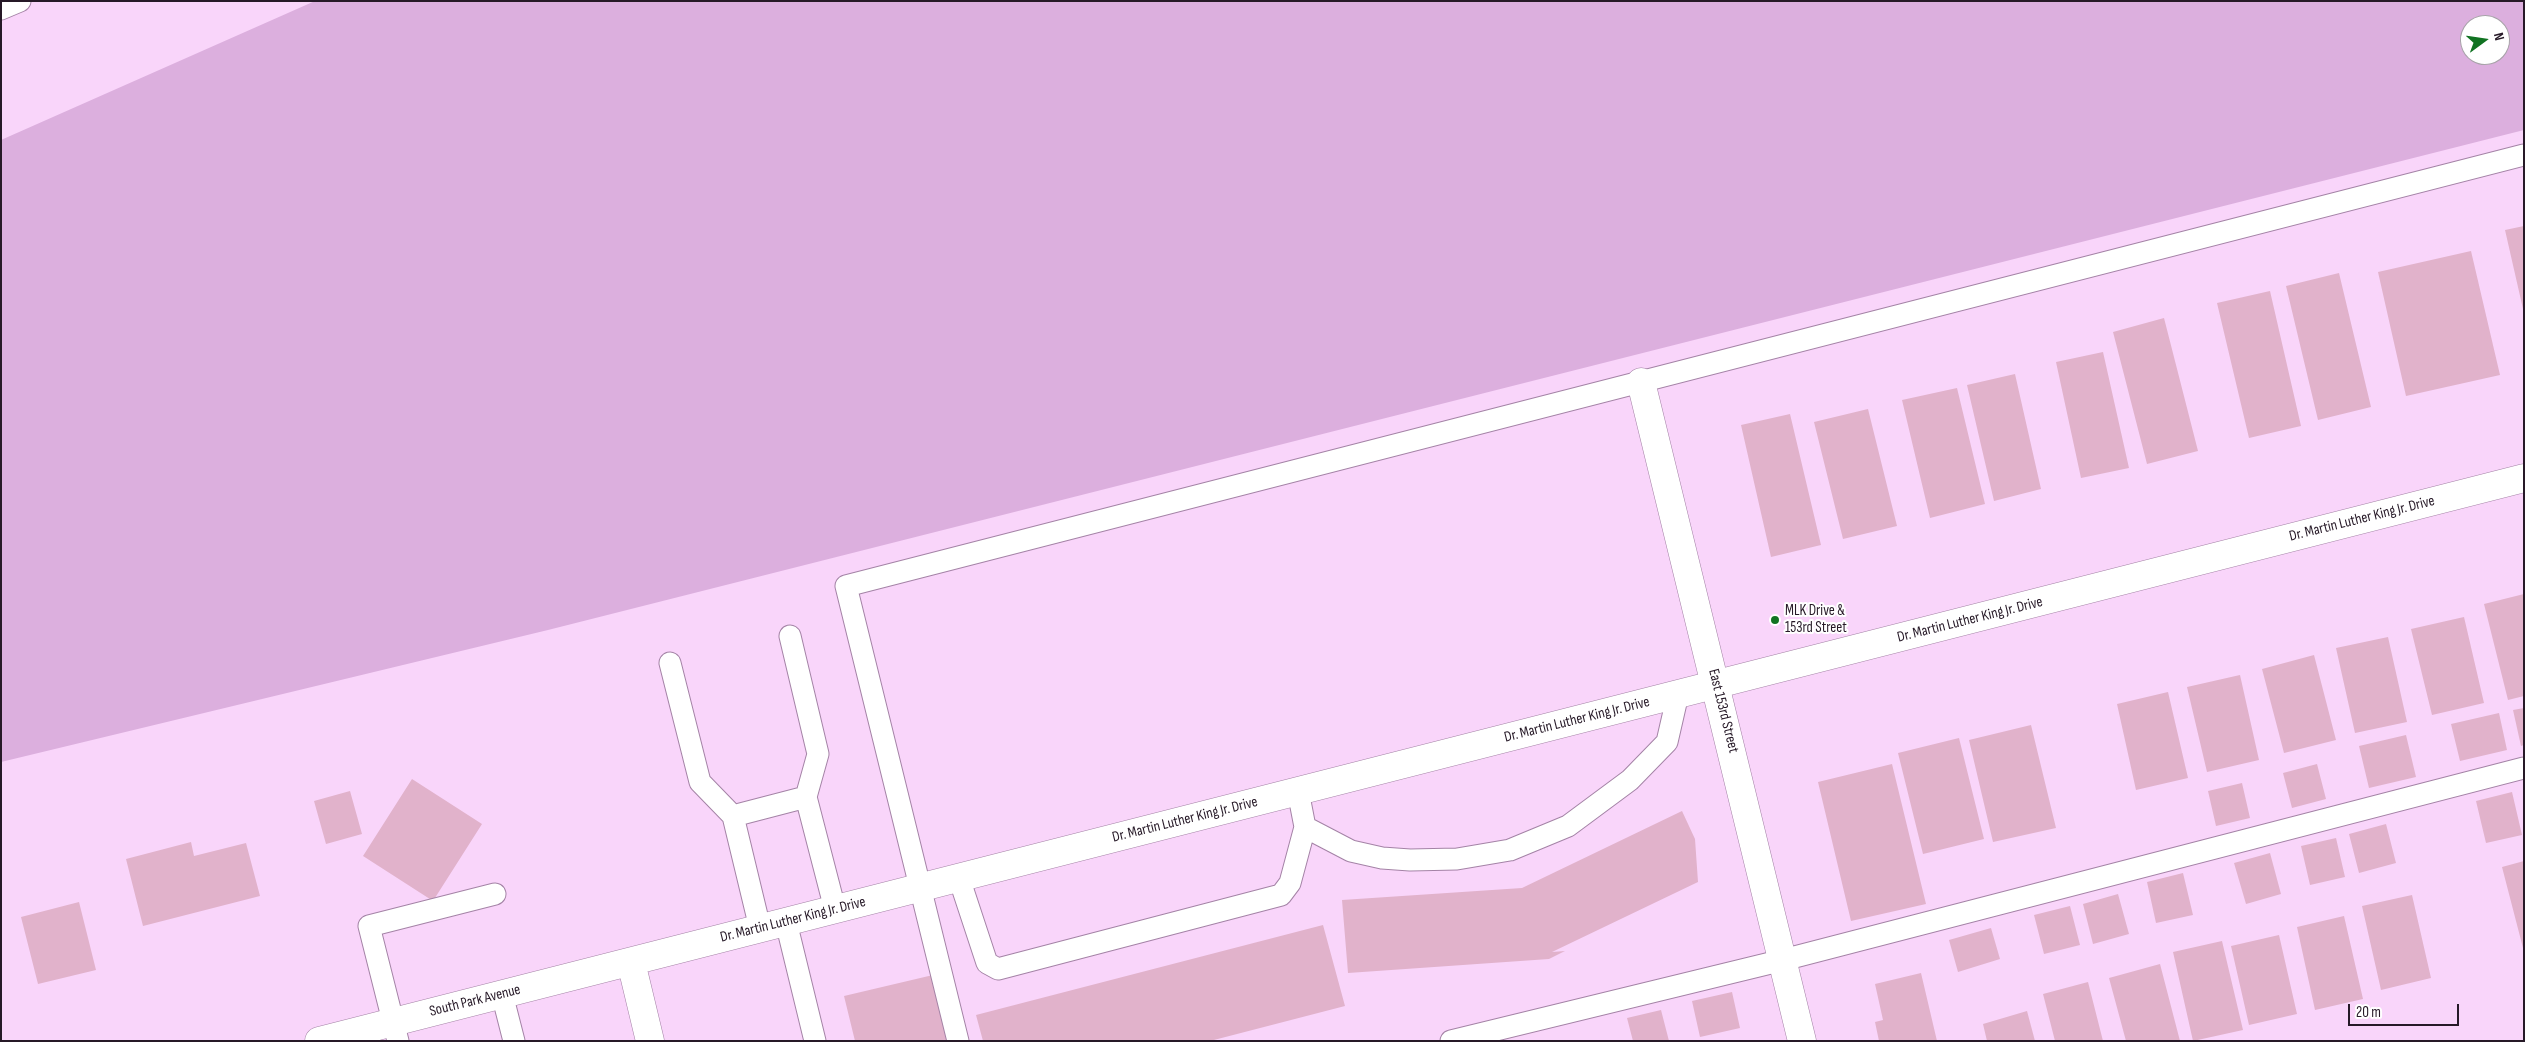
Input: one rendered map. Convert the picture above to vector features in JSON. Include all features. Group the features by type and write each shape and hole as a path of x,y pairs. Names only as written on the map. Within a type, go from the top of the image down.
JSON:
{"street":[{"name":"East 153rd Street","path":"1641,382 1802,1041"},
{"name":"Dr. Martin Luther King Jr. Drive","path":"631,962 2524,478"},
{"name":"South Park Avenue","path":"319,1041 395,1031 502,994 631,962"},
{"path":"631,962 650,1041"}],"lane":[{"path":"1,9 20,1"},
{"path":"958,1041 846,586 2524,155"},
{"path":"790,636 818,754 806,797 835,909"},
{"path":"670,663 700,782 733,816 815,1041"},
{"path":"1305,827 1351,852 1382,858 1457,859 1510,850 1568,826 1630,780 1667,742 1678,694"},
{"path":"1452,1041 1783,960 2524,768"},
{"path":"959,878 987,963 998,969 1281,896 1290,883 1305,827 1298,791"},
{"path":"733,816 806,797"},
{"path":"395,1031 369,926 495,894"},
{"path":"502,994 514,1041"}],"shaded area":[{"path":"315,1 2524,1 2524,130 548,630 1,762 1,140"}],"building":[{"path":"2524,226 2524,309 2523,309 2505,230"},
{"path":"2471,251 2500,375 2406,396 2378,272"},
{"path":"2339,273 2371,407 2318,420 2286,286"},
{"path":"2270,291 2301,426 2249,438 2217,303"},
{"path":"2164,318 2198,451 2147,464 2113,332"},
{"path":"2103,352 2129,468 2081,478 2056,362"},
{"path":"2015,374 2041,489 1994,501 1967,385"},
{"path":"1957,388 1985,504 1930,518 1902,400"},
{"path":"1868,409 1897,526 1843,539 1814,422"},
{"path":"1790,414 1821,545 1771,557 1741,425"},
{"path":"2524,594 2524,696 2508,700 2484,604"},
{"path":"2464,617 2484,703 2432,715 2411,629"},
{"path":"2388,637 2407,722 2355,733 2336,648"},
{"path":"2314,655 2336,740 2284,753 2262,669"},
{"path":"2240,675 2259,760 2207,772 2187,687"},
{"path":"2168,692 2188,778 2136,790 2117,704"},
{"path":"2524,708 2524,745 2521,746 2513,710"},
{"path":"2499,713 2507,750 2460,761 2451,724"},
{"path":"2031,725 2056,828 1993,842 1969,740"},
{"path":"2406,735 2416,777 2369,788 2359,746"},
{"path":"1959,738 1984,839 1923,854 1898,753"},
{"path":"1892,764 1926,904 1851,921 1818,782"},
{"path":"2317,764 2326,799 2292,808 2283,773"},
{"path":"412,779 482,824 433,901 363,856"},
{"path":"2242,783 2250,818 2216,826 2208,791"},
{"path":"350,791 362,834 326,844 314,801"},
{"path":"2512,792 2522,835 2486,843 2476,801"},
{"path":"1682,811 1695,839 1698,882 1552,952 1565,951 1549,959 1348,973 1342,900 1522,888"},
{"path":"2386,824 2396,863 2359,873 2349,834"},
{"path":"2336,838 2345,877 2310,885 2301,846"},
{"path":"191,842 194,856 246,843 260,896 143,926 126,859"},
{"path":"2270,853 2281,894 2246,904 2234,863"},
{"path":"2524,861 2524,947 2523,948 2502,867"},
{"path":"2183,873 2193,915 2156,923 2147,882"},
{"path":"2118,894 2129,934 2093,944 2083,904"},
{"path":"2412,895 2431,978 2381,990 2362,906"},
{"path":"79,902 96,970 38,984 21,917"},
{"path":"2070,906 2080,945 2044,954 2034,915"},
{"path":"2344,916 2363,999 2315,1010 2297,927"},
{"path":"1323,925 1345,1006 1210,1041 983,1041 976,1015"},
{"path":"1991,928 2000,959 1958,972 1949,940"},
{"path":"2279,935 2297,1014 2249,1025 2231,946"},
{"path":"2222,941 2243,1030 2193,1041 2173,952"},
{"path":"2160,964 2180,1041 2126,1041 2109,978"},
{"path":"1921,973 1937,1041 1879,1041 1875,1022 1883,1020 1875,984"},
{"path":"933,975 948,1041 855,1041 844,996"},
{"path":"2088,982 2103,1041 2055,1041 2043,994"},
{"path":"1732,992 1740,1028 1700,1037 1692,1001"},
{"path":"1661,1010 1669,1041 1633,1041 1627,1018"},
{"path":"2027,1011 2035,1041 1987,1041 1983,1024"}],"place":[{"name":"MLK Drive & 153rd Street","path":"1775,620"}]}
